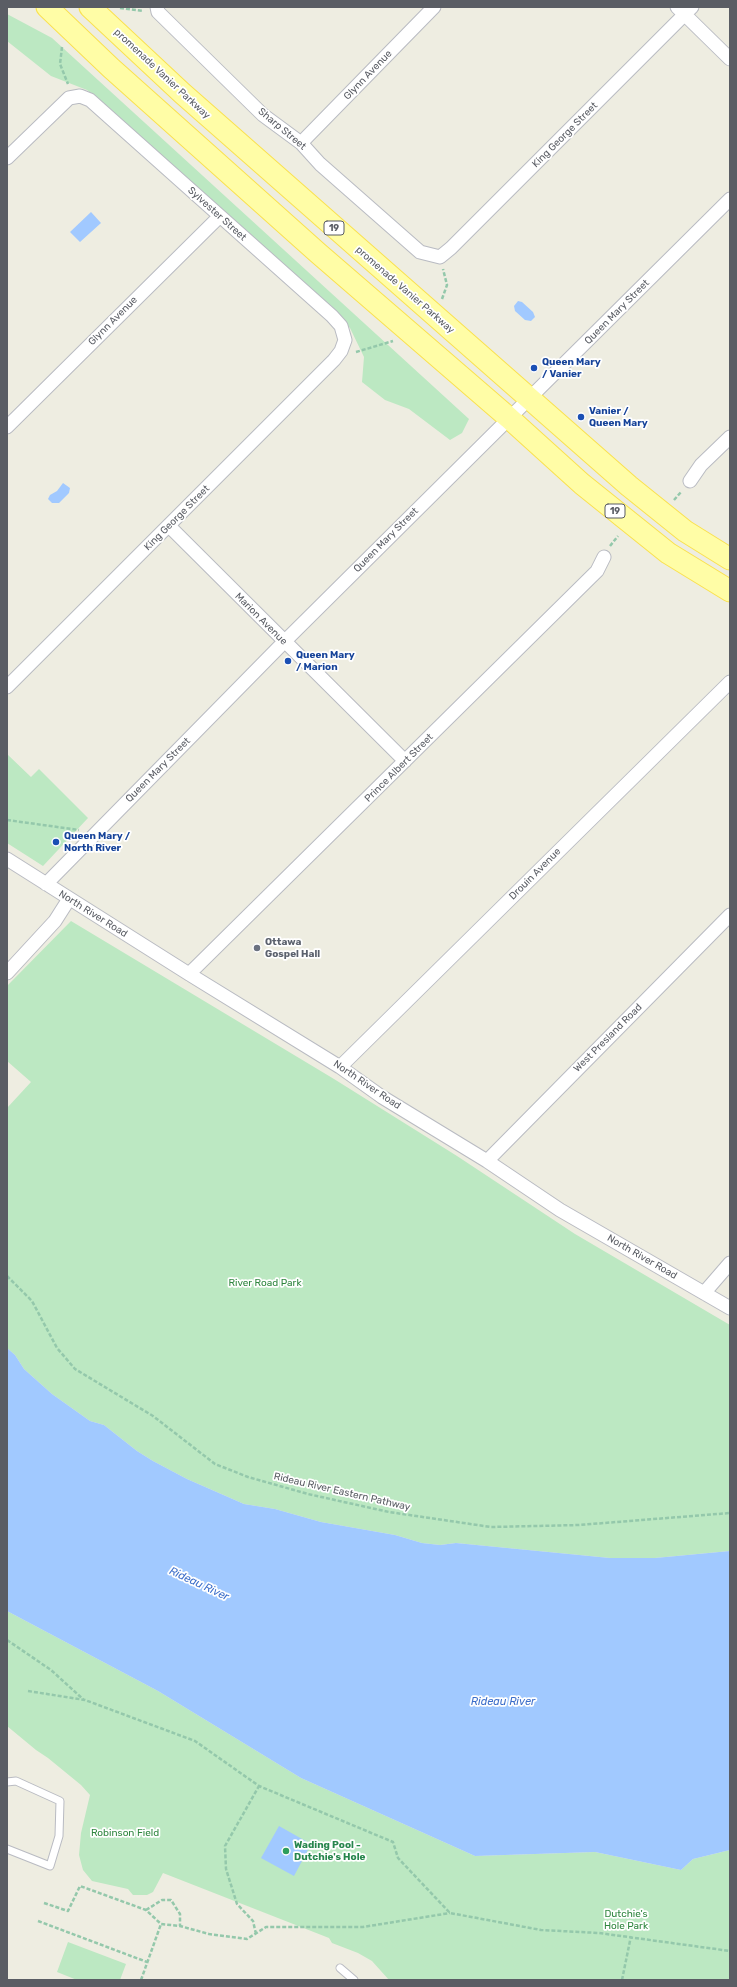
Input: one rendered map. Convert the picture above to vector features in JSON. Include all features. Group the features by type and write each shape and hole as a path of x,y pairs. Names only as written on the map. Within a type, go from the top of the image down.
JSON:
{"main road":[{"name":"19","path":"47,7 111,68 318,253 509,418 582,484 668,553 730,591"},
{"name":"promenade Vanier Parkway","path":"90,7 188,98 529,399 663,515 686,532 730,559"}],"street":[{"name":"Glynn Avenue","path":"301,143 434,7"},
{"name":"Sharp Street","path":"157,10 263,115 301,143 320,164 420,252 437,256"},
{"path":"685,10 730,59"},
{"name":"King George Street","path":"437,256 451,248 685,10"},
{"path":"7,158 64,102 74,97"},
{"name":"Sylvester Street","path":"74,97 85,97 90,100 337,320 344,333 342,348"},
{"name":"Queen Mary Street","path":"46,884 284,642 730,199"},
{"name":"Glynn Avenue","path":"7,427 220,216"},
{"name":"King George Street","path":"7,687 334,360 342,348"},
{"path":"690,480 701,465 730,436"},
{"name":"Marion Avenue","path":"169,526 405,761"},
{"name":"Prince Albert Street","path":"189,974 597,571 604,557"},
{"name":"Drouin Avenue","path":"340,1067 730,682"},
{"name":"North River Road","path":"7,859 340,1067 382,1096 486,1161 560,1210 730,1308"},
{"path":"7,972 56,921 69,899"},
{"name":"West Presland Road","path":"486,1161 730,915"},
{"path":"704,1292 730,1263"}],"lane":[{"path":"7,1782 16,1781 60,1801 59,1836 50,1866 7,1849"},
{"path":"340,1968 354,1980"}],"path":[{"path":"120,8 157,10"},
{"path":"64,41 60,64 74,97"},
{"path":"437,256 447,286 442,301"},
{"path":"342,348 359,352 400,339"},
{"path":"663,515 690,480"},
{"path":"604,557 613,541 628,522"},
{"path":"7,819 79,830"},
{"name":"Rideau River Eastern Pathway","path":"7,1276 32,1301 57,1348 75,1369 153,1416 215,1464 248,1477 308,1494 389,1512 491,1527 579,1525 730,1513"},
{"path":"7,1640 51,1670 85,1700"},
{"path":"28,1691 85,1700 195,1741 259,1786 393,1842 398,1858 450,1913"},
{"path":"256,1934 253,1921 237,1904 226,1869 225,1846 259,1786"},
{"path":"44,1903 68,1911 80,1886 146,1910 161,1924 180,1926 209,1934 247,1939 266,1927 363,1927 450,1913 541,1930 631,1936 730,1951"},
{"path":"146,1910 162,1900 171,1900 180,1914 180,1926"},
{"path":"38,1921 147,1962"},
{"path":"140,1980 161,1924"},
{"path":"622,1980 631,1936"}],"green space":[{"path":"7,14 52,38 469,419 462,433 450,440 409,409 385,400 362,382 364,357 350,328 87,90 51,76 7,41"},
{"path":"7,754 31,777 39,769 88,818 43,866 7,843"},
{"name":"River Road Park","path":"71,921 334,1079 457,1156 575,1234 730,1325 730,1551 655,1558 610,1558 456,1543 440,1545 422,1543 395,1535 321,1522 275,1509 244,1504 187,1479 153,1461 137,1451 104,1425 90,1421 52,1394 24,1369 15,1355 7,1348 7,1108 31,1082 7,1061 7,986"},
{"name":"Dutchie's Hole Park","path":"7,1611 158,1691 301,1778 475,1856 595,1852 681,1870 693,1859 730,1850 730,1980 389,1980 372,1961 358,1953 332,1943 329,1938 163,1873 153,1892 147,1895 133,1895 128,1889 92,1881 83,1870 79,1855 81,1833 90,1795 81,1785 7,1726"},
{"path":"68,1942 126,1964 120,1980 77,1980 57,1972"}],"water":[{"path":"91,212 101,223 80,242 70,232"},
{"path":"518,301 522,302 533,312 535,317 531,321 525,320 515,311 514,306"},
{"path":"63,483 70,488 69,493 59,503 52,503 48,499 50,495 57,491"},
{"name":"Rideau River","path":"7,1348 15,1355 24,1369 52,1394 90,1421 104,1425 137,1451 153,1461 187,1479 244,1504 275,1509 321,1522 395,1535 422,1543 440,1545 456,1543 610,1558 655,1558 730,1551 730,1850 693,1859 681,1870 595,1852 475,1856 301,1778 158,1691 7,1611"},
{"name":"Wading Pool - Dutchie's Hole","path":"279,1826 311,1844 294,1876 261,1858"}],"place":[{"name":"Queen Mary / Vanier","path":"534,368"},
{"name":"Vanier / Queen Mary","path":"581,417"},
{"name":"Queen Mary / Marion","path":"288,661"},
{"name":"Queen Mary / North River","path":"56,842"},
{"name":"Ottawa Gospel Hall","path":"257,948"},
{"name":"Wading Pool - Dutchie's Hole","path":"286,1851"}],"park label":[{"name":"Robinson Field","path":"125,1833"}]}
